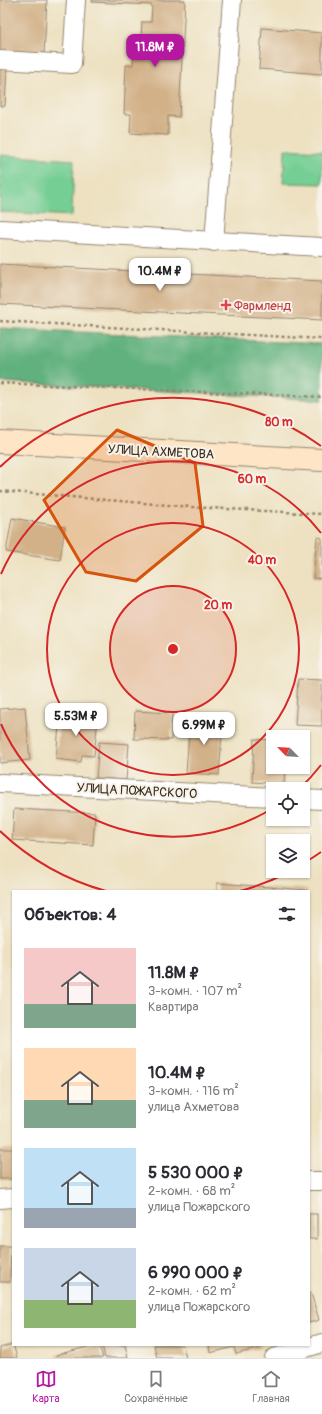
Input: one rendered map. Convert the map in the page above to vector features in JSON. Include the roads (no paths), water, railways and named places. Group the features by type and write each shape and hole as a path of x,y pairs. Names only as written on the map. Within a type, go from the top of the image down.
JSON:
{"main road":[{"name":"УЛИЦА АХМЕТОВА","path":"0,442 322,460"}],"street":[{"path":"0,60 72,64 76,0"},
{"path":"214,242 232,0"},
{"path":"0,229 322,247"},
{"name":"УЛИЦА ПОЖАРСКОГО","path":"0,783 266,797"},
{"path":"310,799 322,800"},
{"path":"310,1181 322,1181"},
{"path":"0,1199 12,1198"},
{"path":"274,1358 322,1343"}],"place":[{"name":"Фармленд","path":"226,305"}]}
